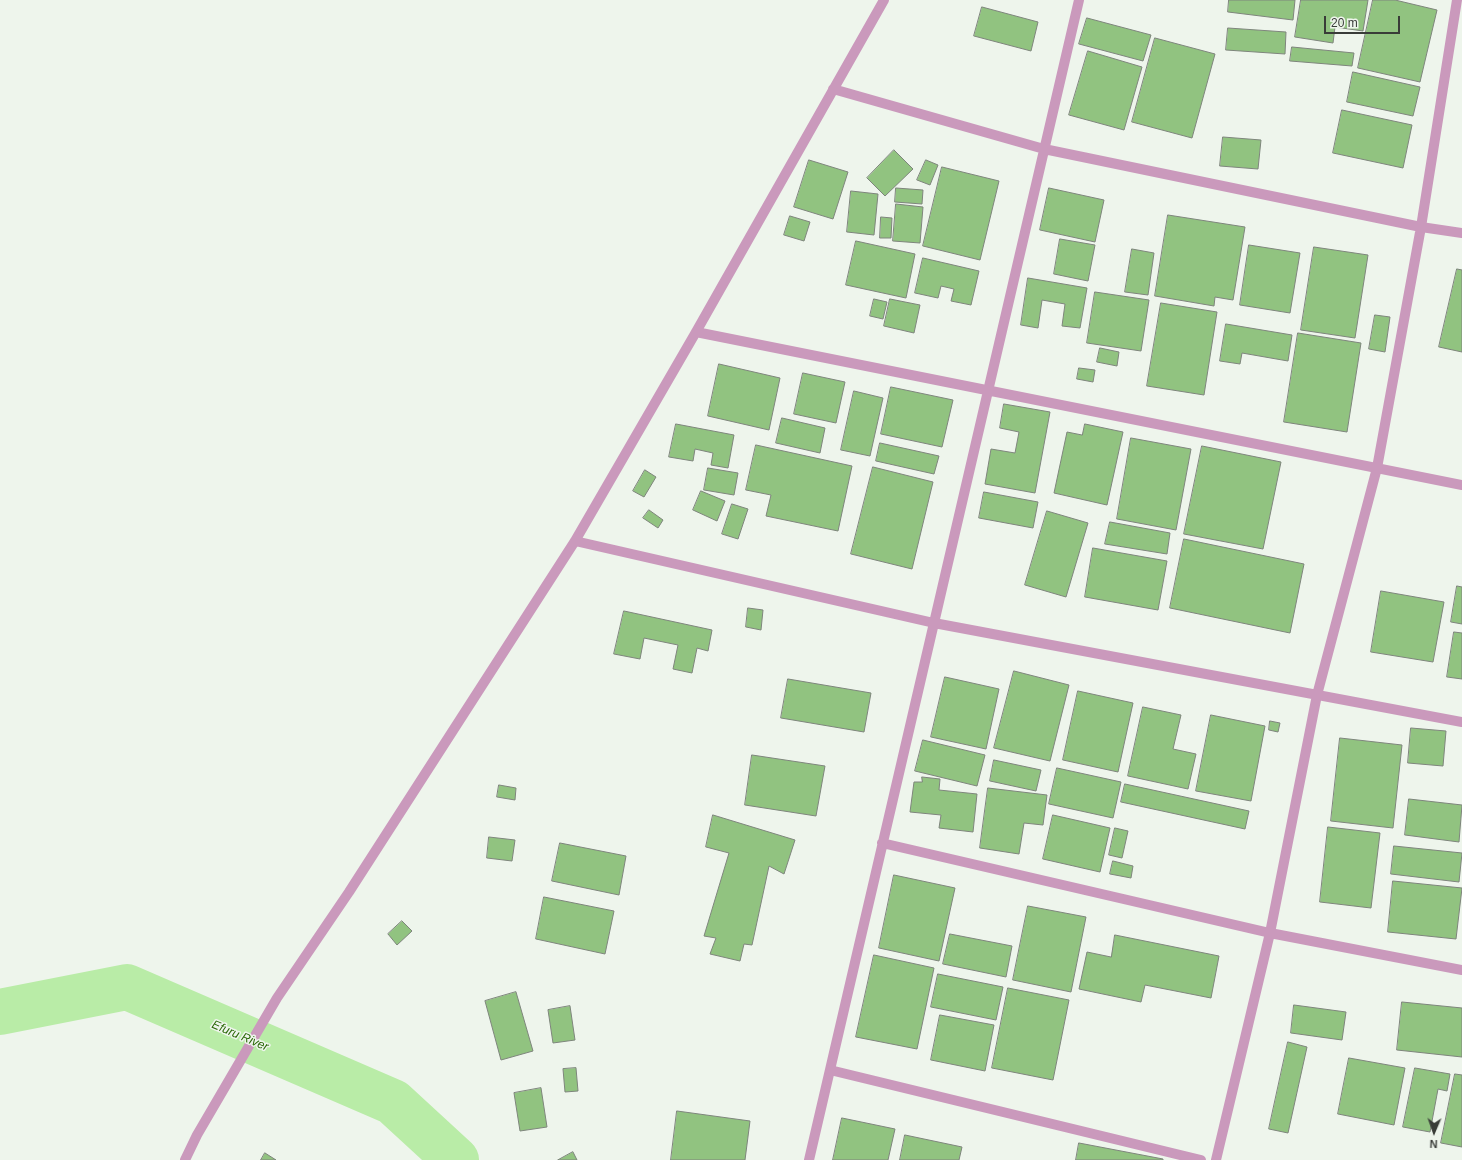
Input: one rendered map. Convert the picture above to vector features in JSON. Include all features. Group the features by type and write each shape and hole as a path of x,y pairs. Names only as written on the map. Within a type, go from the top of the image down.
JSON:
{"street":[{"path":"185,1160 197,1135 277,998 349,892 575,541 696,332 884,0"},
{"path":"808,1160 1079,0"},
{"path":"1216,1160 1270,933 1317,695 1377,468 1421,226 1457,0"},
{"path":"833,89 1044,149 1421,226 1462,233"},
{"path":"696,332 1462,485"},
{"path":"575,541 934,622 1462,722"},
{"path":"882,843 1270,933 1462,970"},
{"path":"830,1070 1201,1160"}],"building":[{"path":"1229,0 1295,0 1293,20 1228,12"},
{"path":"1301,0 1368,0 1363,31 1335,27 1333,43 1295,37"},
{"path":"1373,0 1395,0 1437,10 1420,82 1358,68"},
{"path":"982,7 1038,22 1031,51 974,36"},
{"path":"1087,18 1151,35 1143,61 1079,44"},
{"path":"1228,28 1286,32 1285,54 1226,50"},
{"path":"1155,38 1215,54 1192,138 1132,122"},
{"path":"1292,47 1354,53 1352,66 1290,61"},
{"path":"1088,51 1142,67 1124,130 1069,115"},
{"path":"1353,72 1420,87 1413,116 1347,102"},
{"path":"1342,110 1412,125 1403,168 1333,153"},
{"path":"1223,137 1261,140 1258,169 1220,166"},
{"path":"894,150 913,169 885,196 867,178"},
{"path":"809,160 848,172 833,219 794,207"},
{"path":"926,160 938,165 930,185 917,180"},
{"path":"942,167 999,181 980,260 923,246"},
{"path":"896,188 923,190 922,204 895,202"},
{"path":"1049,188 1104,200 1095,242 1040,230"},
{"path":"851,191 878,194 874,235 847,232"},
{"path":"896,204 923,207 920,243 893,241"},
{"path":"1168,215 1245,227 1233,300 1215,297 1214,306 1155,296"},
{"path":"790,216 810,222 804,241 784,235"},
{"path":"881,217 892,218 891,238 880,238"},
{"path":"1060,239 1095,245 1088,281 1054,274"},
{"path":"856,241 915,254 906,298 846,285"},
{"path":"1249,245 1300,253 1290,313 1240,305"},
{"path":"1314,247 1368,255 1355,338 1301,330"},
{"path":"1132,249 1154,253 1148,295 1125,292"},
{"path":"923,258 979,271 971,305 951,301 954,289 941,286 938,298 915,293"},
{"path":"1457,269 1462,270 1462,352 1439,347"},
{"path":"1028,278 1087,288 1080,328 1062,326 1065,304 1042,300 1038,328 1021,325"},
{"path":"1095,292 1149,300 1141,351 1087,343"},
{"path":"874,299 887,302 883,319 870,316"},
{"path":"890,299 920,305 914,333 884,326"},
{"path":"1161,303 1217,312 1204,395 1147,386"},
{"path":"1375,315 1390,317 1385,352 1369,349"},
{"path":"1226,324 1292,335 1288,361 1242,353 1240,364 1220,361"},
{"path":"1298,333 1361,343 1347,432 1284,422"},
{"path":"1100,348 1119,352 1117,366 1097,362"},
{"path":"719,364 780,378 769,430 708,416"},
{"path":"1079,368 1095,370 1093,382 1077,379"},
{"path":"803,373 845,382 836,423 794,414"},
{"path":"891,387 953,400 942,447 881,434"},
{"path":"854,391 883,398 870,456 841,450"},
{"path":"1004,404 1050,412 1035,493 985,484 991,449 1015,453 1019,432 1000,428"},
{"path":"782,418 825,428 820,453 776,443"},
{"path":"676,424 734,435 728,468 711,465 713,453 695,449 693,461 669,457"},
{"path":"1085,424 1123,432 1107,505 1054,493 1067,432 1082,435"},
{"path":"1131,438 1191,449 1176,530 1117,519"},
{"path":"880,443 939,456 934,474 876,461"},
{"path":"756,445 852,466 838,531 766,516 771,495 746,490"},
{"path":"1202,446 1281,462 1263,549 1184,534"},
{"path":"873,467 933,482 912,569 851,554"},
{"path":"708,468 738,473 734,495 704,490"},
{"path":"645,470 656,477 644,497 633,491"},
{"path":"701,491 725,501 717,521 693,510"},
{"path":"984,492 1038,502 1033,528 979,518"},
{"path":"732,504 748,509 738,539 722,534"},
{"path":"649,510 663,520 658,528 643,518"},
{"path":"1047,511 1088,523 1066,597 1025,585"},
{"path":"1110,522 1170,533 1167,554 1105,544"},
{"path":"1184,539 1304,564 1290,633 1170,608"},
{"path":"1093,548 1167,561 1158,610 1085,597"},
{"path":"1457,586 1462,587 1462,624 1451,622"},
{"path":"1381,591 1444,602 1433,662 1371,652"},
{"path":"748,608 763,610 761,630 746,627"},
{"path":"624,611 712,630 708,651 697,648 692,673 673,669 678,645 644,638 640,659 614,654"},
{"path":"1454,632 1462,633 1462,679 1447,677"},
{"path":"1014,671 1069,685 1050,761 994,748"},
{"path":"945,677 999,689 986,749 931,737"},
{"path":"788,679 871,693 864,732 781,718"},
{"path":"1078,691 1133,703 1118,772 1063,760"},
{"path":"1143,707 1181,715 1173,749 1196,754 1188,789 1128,776"},
{"path":"1211,715 1265,726 1251,801 1196,791"},
{"path":"1270,721 1280,723 1278,732 1269,730"},
{"path":"1411,728 1446,731 1443,766 1408,763"},
{"path":"1340,738 1402,745 1393,828 1331,821"},
{"path":"923,740 985,755 977,786 915,771"},
{"path":"752,755 825,766 816,816 745,805"},
{"path":"994,760 1041,770 1036,791 990,781"},
{"path":"1057,768 1121,782 1113,818 1049,804"},
{"path":"922,777 940,779 939,790 977,794 973,832 939,828 941,815 910,812 914,782 922,782"},
{"path":"1125,784 1249,811 1245,829 1121,802"},
{"path":"499,785 516,788 515,800 497,797"},
{"path":"988,788 1047,795 1043,825 1024,823 1019,854 980,848"},
{"path":"1409,799 1462,805 1459,842 1405,835"},
{"path":"713,815 795,840 784,874 769,866 752,945 744,944 740,961 710,954 716,938 704,936 729,853 706,847"},
{"path":"1053,815 1110,828 1100,872 1043,859"},
{"path":"1328,827 1380,833 1371,908 1320,902"},
{"path":"1115,828 1128,831 1122,858 1109,855"},
{"path":"489,837 515,840 512,861 487,858"},
{"path":"560,843 626,856 619,895 552,881"},
{"path":"1394,846 1462,853 1459,882 1391,874"},
{"path":"1113,861 1133,866 1131,878 1110,874"},
{"path":"894,875 955,888 939,961 879,948"},
{"path":"1393,881 1462,888 1456,939 1388,932"},
{"path":"544,897 614,911 605,954 536,939"},
{"path":"1028,906 1086,917 1071,992 1013,980"},
{"path":"402,921 412,931 397,945 388,934"},
{"path":"950,934 1012,946 1006,977 943,964"},
{"path":"1115,935 1219,956 1211,998 1145,985 1141,1002 1079,989 1087,952 1111,957"},
{"path":"874,955 934,968 917,1049 856,1037"},
{"path":"938,974 1003,987 996,1020 931,1007"},
{"path":"1008,988 1069,1000 1053,1080 992,1068"},
{"path":"516,992 533,1051 501,1060 485,1001"},
{"path":"1402,1002 1462,1008 1462,1057 1397,1050"},
{"path":"1294,1005 1346,1012 1342,1040 1291,1033"},
{"path":"570,1006 575,1040 553,1043 548,1010"},
{"path":"940,1015 994,1025 985,1071 931,1060"},
{"path":"1288,1042 1307,1047 1288,1133 1269,1129"},
{"path":"1349,1058 1405,1068 1394,1125 1338,1114"},
{"path":"576,1068 578,1091 565,1092 563,1069"},
{"path":"1415,1068 1450,1074 1447,1091 1438,1089 1430,1132 1403,1127"},
{"path":"1455,1074 1462,1075 1462,1147 1441,1143"},
{"path":"541,1088 547,1127 520,1131 514,1093"},
{"path":"677,1111 750,1121 745,1160 671,1160"},
{"path":"842,1118 895,1129 888,1160 833,1160"},
{"path":"905,1135 962,1147 959,1160 900,1160"},
{"path":"1079,1143 1163,1159 1163,1160 1076,1160"},
{"path":"573,1152 577,1160 558,1160"},
{"path":"265,1153 276,1160 261,1160"}],"waterway":[{"name":"Efuru River","path":"0,1012 127,987 393,1102 456,1160"}]}
